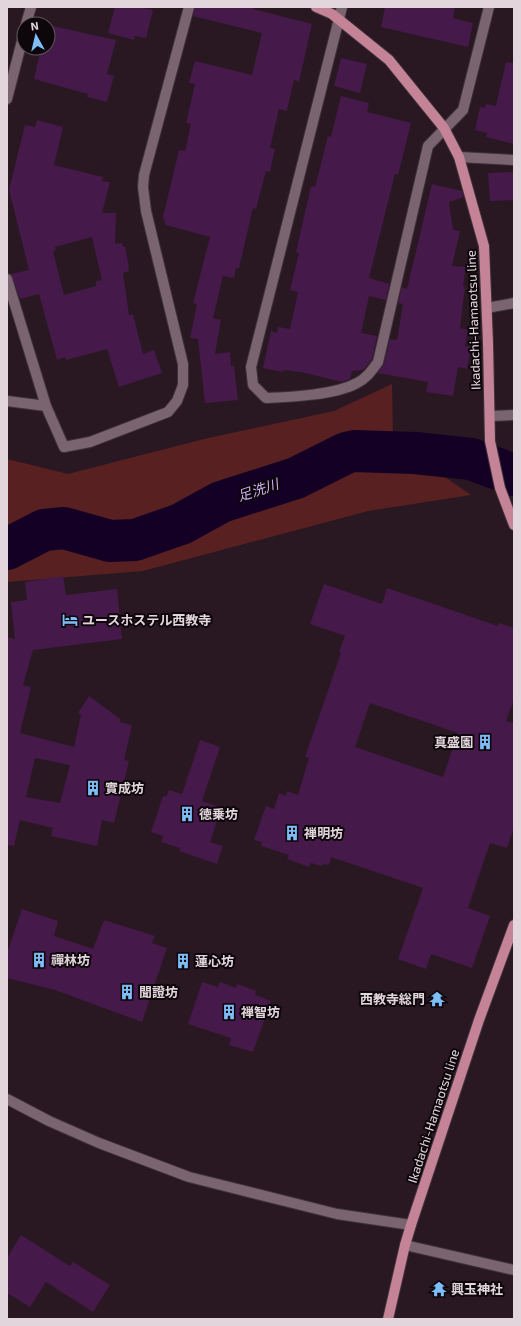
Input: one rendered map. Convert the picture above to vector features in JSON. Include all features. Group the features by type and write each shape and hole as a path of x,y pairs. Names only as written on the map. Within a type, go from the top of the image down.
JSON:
{"main road":[{"name":"Ikadachi-Hamaotsu line","path":"316,7 332,14 389,60 444,128 459,157 484,246 491,448 500,488 514,525"},
{"name":"Ikadachi-Hamaotsu line","path":"388,1319 411,1225 479,1020 514,925"}],"street":[{"path":"7,279 46,406 64,446 90,442 168,412 177,401 183,385 183,364 146,211 143,187 144,175 189,7"},
{"path":"342,7 251,367 253,385 266,398 291,397 344,388 358,383 370,374 378,362 428,146 463,110 489,7"},
{"path":"7,99 18,56"},
{"path":"459,157 514,160"},
{"path":"487,308 514,303"},
{"path":"7,401 46,406"},
{"path":"490,416 514,415"},
{"path":"7,1099 49,1121 99,1143 189,1177 337,1214 411,1225"},
{"path":"405,1245 514,1270"}],"shaded area":[{"path":"392,384 393,441 471,495 368,511 143,571 7,582 7,459 68,474 204,439 334,411"}],"building":[{"path":"115,7 140,7 153,10 146,38 135,36 134,40 108,33"},
{"path":"195,7 254,7 253,9 312,24 299,82 294,80 287,111 279,109 270,148 275,149 270,172 266,171 256,209 253,208 239,268 236,268 234,278 223,276 213,318 221,320 215,354 230,352 231,366 234,366 238,400 205,403 198,339 190,338 197,304 193,303 210,237 166,225 163,217 179,150 185,151 191,124 186,123 195,84 189,83 195,61 252,75 262,33 193,16"},
{"path":"385,7 455,7 453,18 473,23 468,47 381,27"},
{"path":"56,27 116,40 107,74 114,76 107,102 87,97 88,94 34,79 39,56 56,56"},
{"path":"341,58 367,64 360,93 334,86"},
{"path":"506,62 514,63 514,144 486,137 487,133 475,130 480,107 485,108 486,104 496,106"},
{"path":"341,96 369,103 367,112 411,123 398,175 395,174 369,278 389,284 386,300 369,296 361,333 377,336 372,359 363,370 352,371 350,379 342,382 301,372 283,370 283,372 263,368 271,331 277,333 278,327 290,329 298,292 290,290 299,253 296,252 311,186 315,187 328,136 331,137"},
{"path":"37,120 63,127 54,165 103,177 102,181 110,182 102,213 116,213 115,244 122,243 123,247 125,246 129,271 123,273 129,315 133,314 143,354 154,350 162,373 119,387 107,349 66,360 65,357 57,360 39,294 20,299 11,274 29,270 9,190 25,125 35,127","holes":["92,237 102,280 96,281 96,286 64,295 53,251 56,250 55,247"]},
{"path":"514,172 514,200 490,201 488,173"},
{"path":"432,184 462,191 464,197 449,202 453,230 460,231 452,266 466,267 460,328 468,330 465,347 471,346 467,369 458,367 453,396 426,392 428,382 378,373 384,364 390,339 397,340 403,304 398,303 402,287 407,289"},
{"path":"63,576 66,595 117,589 122,639 33,650 23,685 31,687 20,733 74,747 81,715 78,713 89,696 120,719 120,722 132,725 124,760 129,761 114,823 102,820 97,846 51,836 53,828 20,820 14,846 7,845 7,637 15,639 11,602 27,600 25,582","holes":["35,758 70,765 60,803 26,797"]},
{"path":"324,584 382,604 387,588 498,626 499,623 514,628 514,699 506,721 514,723 514,827 507,848 490,843 468,908 490,916 472,968 431,954 426,969 398,959 423,888 331,857 329,865 323,864 322,866 311,863 309,867 287,859 289,855 261,846 262,842 254,840 266,806 274,809 279,793 286,796 287,791 298,795 309,758 305,757 341,653 339,652 345,636 310,624","holes":["370,703 458,733 443,777 355,747"]},
{"name":"徳乗坊","path":"200,740 220,747 202,801 217,806 215,814 219,815 210,842 223,846 217,864 179,851 180,848 161,842 163,836 151,832 163,796 166,797 169,790 182,794"},
{"path":"22,909 58,921 54,936 93,949 104,920 155,936 152,943 167,948 142,1022 55,990 7,978 7,953"},
{"name":"禅智坊","path":"202,982 218,987 220,982 236,988 237,984 256,991 255,995 271,1001 253,1052 229,1045 231,1038 188,1024"},
{"path":"21,1235 70,1266 73,1262 110,1285 93,1312 46,1282 30,1307 7,1293 7,1258"}],"waterway":[{"name":"足洗川","path":"7,549 44,530 64,528 110,541 135,540 181,524 221,502 296,478 346,453 354,451 415,453 471,459 514,475"}],"place":[{"name":"ユースホステル西教寺","path":"70,620"},
{"name":"真盛園","path":"485,742"},
{"name":"實成坊","path":"93,788"},
{"name":"徳乗坊","path":"187,814"},
{"name":"禅明坊","path":"292,833"},
{"name":"禪林坊","path":"39,960"},
{"name":"蓮心坊","path":"183,961"},
{"name":"聞證坊","path":"127,992"},
{"name":"西教寺総門","path":"437,999"},
{"name":"禅智坊","path":"229,1012"},
{"name":"興玉神社","path":"439,1289"}]}
